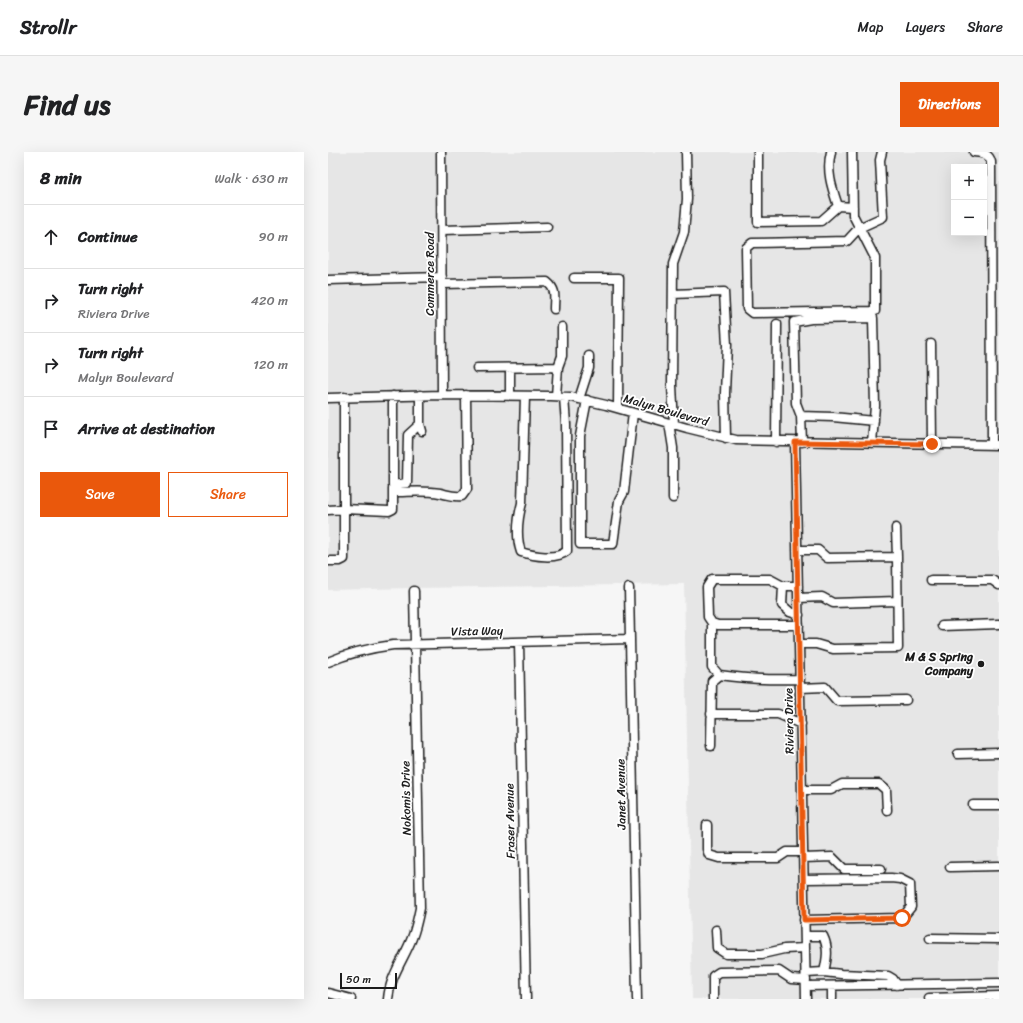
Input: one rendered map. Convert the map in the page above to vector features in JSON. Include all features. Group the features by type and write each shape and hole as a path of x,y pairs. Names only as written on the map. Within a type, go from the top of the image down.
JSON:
{"street":[{"name":"Commerce Road","path":"441,152 442,395"},
{"path":"673,498 671,424 673,264 684,232 687,199 686,152"},
{"path":"758,152 758,222 821,221 838,206 853,207"},
{"path":"831,152 829,179 838,206"},
{"path":"852,152 853,215 859,228 875,258 875,311 752,313 747,309 746,248 752,242 847,241 859,228 883,217 880,160 882,152"},
{"path":"974,152 986,154 990,158 995,249 996,445"},
{"path":"442,230 547,227"},
{"path":"574,278 619,278 618,408"},
{"path":"328,280 547,282 553,287 554,309"},
{"path":"673,294 724,292 727,345 726,438"},
{"name":"Riviera Drive","path":"806,999 797,550 798,442 801,416 796,403 794,322 873,318 874,421"},
{"path":"776,442 777,324"},
{"path":"525,396 522,503 519,513 518,544 520,552 532,556 561,556 567,551 566,424 560,396 558,367 562,356 562,326"},
{"path":"932,344 932,444"},
{"path":"589,356 589,368 583,399 580,436 580,544 613,544 619,500 624,492 633,413"},
{"path":"477,368 558,367"},
{"path":"510,368 510,396"},
{"path":"393,489 407,482 408,435 421,427 420,395"},
{"name":"Malyn Boulevard","path":"328,398 420,395 560,396 583,399 671,424 736,440 776,442 996,445"},
{"path":"393,489 426,490 451,497 462,496 467,489 466,395"},
{"path":"328,510 344,509 388,511 393,509 392,396"},
{"path":"328,561 340,561 344,558 344,397"},
{"path":"801,416 874,421 872,443"},
{"path":"799,644 816,644 833,649 898,648 896,528"},
{"path":"797,550 818,550 826,558 897,557"},
{"path":"798,586 783,586 770,579 712,579 707,587 708,617 712,623 712,667 719,675 773,680 800,679"},
{"path":"931,580 992,580 999,585"},
{"path":"783,586 782,605 790,612 799,615"},
{"name":"Janet Avenue","path":"629,588 637,999"},
{"name":"Nokomis Drive","path":"388,999 395,972 413,938 420,908 414,591"},
{"path":"798,598 822,597 833,603 897,602"},
{"path":"712,623 718,625 799,625"},
{"path":"942,626 999,624"},
{"name":"Vista Way","path":"328,662 374,647 415,644 630,639"},
{"name":"Fraser Avenue","path":"519,642 526,999"},
{"path":"711,746 712,681 719,675"},
{"path":"800,688 825,687 837,701 906,700"},
{"path":"711,714 778,714 801,724"},
{"path":"958,754 999,753"},
{"path":"802,790 831,790 842,784 879,784 886,790 887,810"},
{"path":"973,805 999,805"},
{"path":"707,825 707,849 710,855 719,858 778,858 787,852 803,855 832,857 844,869 881,869"},
{"path":"950,867 999,866"},
{"path":"804,879 900,879 910,884 911,907 902,918 804,920"},
{"path":"716,930 717,948 726,954 762,954 784,949 805,948"},
{"path":"805,936 822,936 826,942 827,959 824,972"},
{"path":"930,938 999,939"},
{"path":"713,999 713,976 719,972 779,971 791,979 806,979 832,986 999,983"},
{"path":"806,979 824,972 848,975 888,976 893,978 897,985"},
{"path":"832,986 832,999"},
{"path":"328,993 351,999"},
{"path":"929,998 999,996"}],"shaded area":[{"path":"328,152 999,152 999,999 692,999 684,584 328,590"}],"place":[{"name":"M & S Spring Company","path":"981,664"}],"route":[{"path":"902,918 804,920 795,442 932,444"}]}
